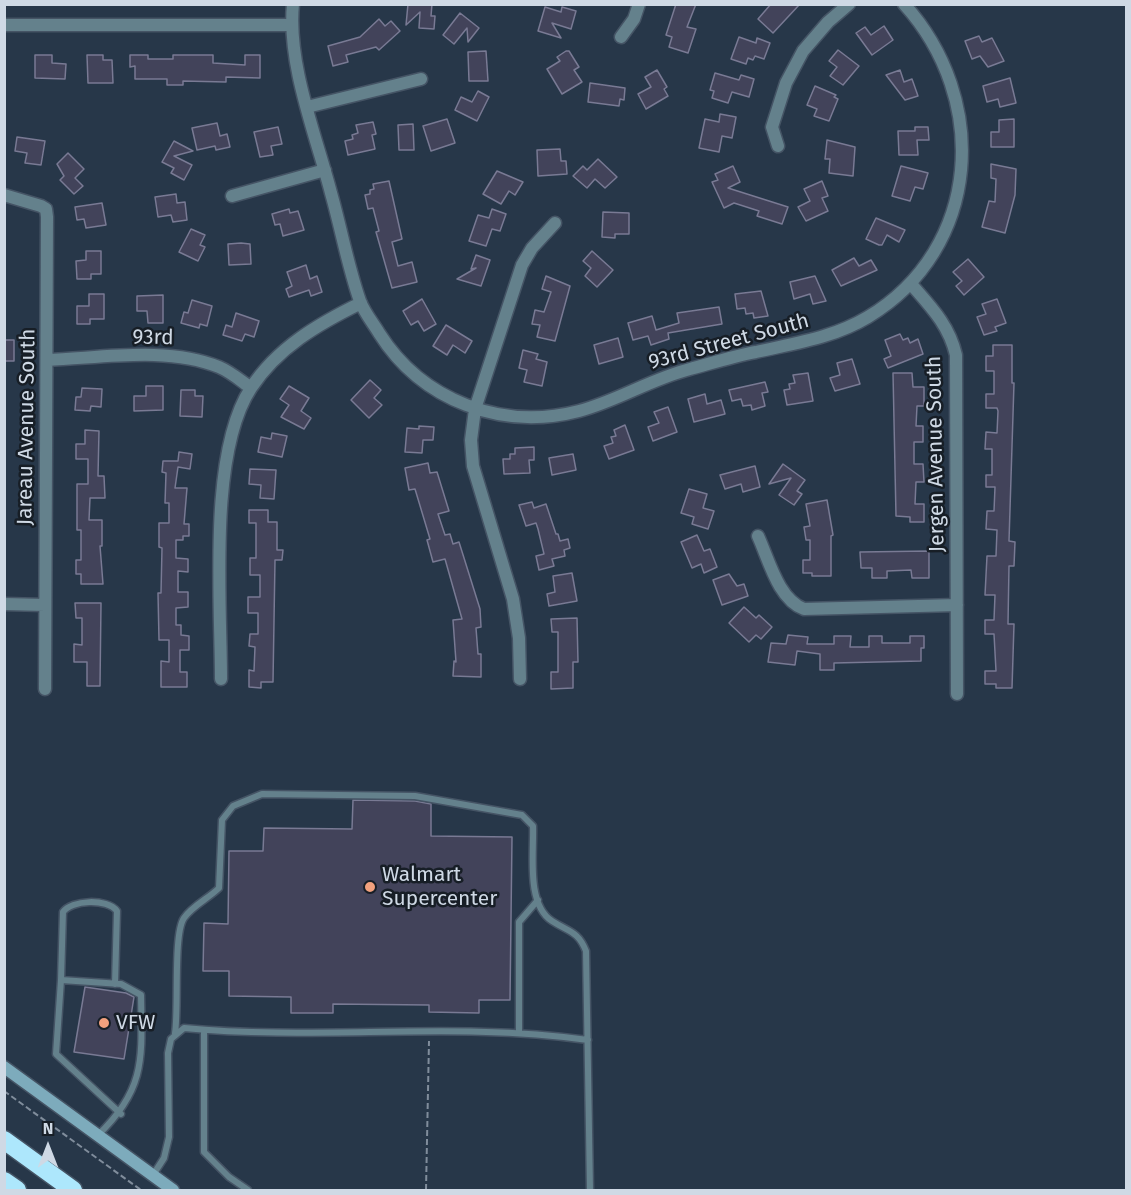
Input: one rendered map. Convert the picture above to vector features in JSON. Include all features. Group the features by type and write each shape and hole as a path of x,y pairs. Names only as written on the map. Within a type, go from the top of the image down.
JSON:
{"highway":[{"path":"4,1140 74,1191"},
{"path":"4,1181 17,1191"}],"street":[{"name":"93rd Street South","path":"293,4 291,25 307,107 361,303 390,350 414,376 440,395 496,415 537,418 580,411 680,371 755,352 808,342 839,332 869,317 911,284"},
{"path":"621,37 634,19 639,4"},
{"path":"778,146 772,127 786,83 803,51 828,22 849,4"},
{"path":"903,4 936,52 956,99 963,131 962,171 946,234 911,284"},
{"path":"4,26 291,25"},
{"path":"307,107 421,79"},
{"path":"232,196 325,170"},
{"name":"Jareau Avenue South","path":"4,195 25,199 45,209 47,360 45,689"},
{"path":"520,679 519,638 513,599 473,466 471,440 475,409 522,265 532,248 555,223"},
{"name":"Jergen Avenue South","path":"911,284 944,321 952,335 956,355 957,694"},
{"path":"220,679 222,502 226,452 251,388 276,358 301,337 361,303"},
{"name":"93rd","path":"47,360 173,356 196,359 222,368 251,388"},
{"path":"758,536 786,596 794,605 804,609 957,605"},
{"path":"4,604 45,605"},
{"path":"4,1067 173,1191"}],"lane":[{"path":"176,1033 179,928 192,909 205,902 219,888 222,820 233,806 262,795 415,796 522,815 533,826 534,885 540,907 551,920 581,937 586,951 590,1191"},
{"path":"519,1032 519,922 538,900"},
{"path":"115,984 117,911 106,904 74,903 67,906 63,912 56,1054 120,1114"},
{"path":"61,980 115,984 141,995 141,1048 138,1074 120,1114 98,1136"},
{"path":"153,1176 164,1158 169,1137 168,1053 171,1039 184,1028 303,1033 429,1030 519,1032 588,1040"},
{"path":"204,1030 204,1152 229,1177 248,1191"}],"path":[{"path":"426,1191 429,1030"},
{"path":"4,1091 141,1191"}],"building":[{"path":"408,4 432,4 431,16 435,16 434,29 419,28 420,12 406,25"},
{"path":"676,4 696,4 687,27 696,29 688,53 669,47 672,37 666,35"},
{"path":"771,4 800,4 773,33 758,19"},
{"path":"545,7 561,12 562,7 576,11 571,29 552,23 561,38 538,31"},
{"path":"460,13 479,28 468,42 467,28 454,44 443,35"},
{"path":"379,19 385,26 391,21 400,31 379,50 376,47 346,55 348,62 333,66 328,46 360,37"},
{"path":"884,26 893,40 872,55 856,33 865,27 871,35"},
{"path":"979,36 982,42 992,38 1004,61 988,67 980,56 972,59 965,41"},
{"path":"739,37 756,43 757,38 770,43 764,59 755,56 753,60 748,58 746,64 731,59"},
{"path":"838,50 859,66 843,85 830,76 837,67 829,61"},
{"path":"486,51 488,81 469,81 468,52"},
{"path":"569,51 579,67 574,70 582,82 562,94 547,69 560,61 557,57"},
{"path":"35,55 52,55 52,63 66,64 65,79 35,78"},
{"path":"87,55 103,55 103,60 112,60 113,83 88,83"},
{"path":"130,55 148,55 148,59 173,59 173,55 213,55 213,63 245,65 245,55 260,55 260,78 226,77 226,82 183,81 183,85 167,85 167,79 135,79 135,66 130,67"},
{"path":"657,70 667,87 664,89 668,96 646,109 638,94 651,87 645,77"},
{"path":"900,70 904,82 912,79 918,96 905,100 886,75"},
{"path":"715,73 739,80 741,75 754,79 749,97 732,92 728,103 712,98 714,91 710,90"},
{"path":"1010,78 1016,103 1000,107 998,99 987,102 983,86"},
{"path":"590,83 625,88 624,100 620,99 619,106 588,102"},
{"path":"815,86 836,95 834,97 838,99 829,121 814,116 817,109 807,105"},
{"path":"478,91 489,97 477,121 455,110 461,97 472,102"},
{"path":"720,114 736,117 732,138 722,136 719,152 699,148 705,119 719,122"},
{"path":"447,119 455,143 431,151 423,126"},
{"path":"1014,119 1014,147 991,147 991,132 999,132 999,120"},
{"path":"373,122 376,134 372,135 375,149 348,155 345,141 353,139 352,135 358,133 356,125"},
{"path":"217,123 220,136 227,134 230,147 216,150 215,146 197,150 192,128"},
{"path":"413,124 414,150 399,150 398,125"},
{"path":"278,127 282,144 271,146 273,155 260,157 254,132"},
{"path":"915,127 928,127 929,140 917,140 918,155 899,155 898,131 915,131"},
{"path":"17,137 45,141 41,165 25,163 27,153 15,151"},
{"path":"827,140 855,147 853,176 829,173 830,159 825,159"},
{"path":"174,141 193,151 174,156 192,165 184,180 171,173 174,168 162,162"},
{"path":"560,149 561,161 566,161 567,174 538,176 537,150"},
{"path":"68,153 84,169 75,178 83,186 74,194 60,180 64,176 57,164"},
{"path":"598,159 617,177 605,188 595,179 587,188 573,176 583,166 587,170"},
{"path":"991,164 1016,169 1015,195 1005,233 982,227 989,201 995,202 996,179 991,178"},
{"path":"733,166 740,182 728,188 788,207 782,224 757,216 759,211 734,203 724,208 712,182 718,180 715,174"},
{"path":"901,166 928,173 923,189 915,187 910,201 892,196"},
{"path":"497,171 523,182 515,195 509,191 501,204 483,194"},
{"path":"389,181 402,239 392,242 398,266 412,262 417,282 392,288 376,232 379,231 373,208 368,209 365,195 370,194 370,190 374,189 373,184"},
{"path":"822,181 828,196 822,198 828,211 806,221 798,207 810,201 804,189"},
{"path":"176,194 177,203 185,202 187,220 173,222 171,215 158,217 155,197"},
{"path":"102,203 106,225 86,228 84,219 77,220 75,207"},
{"path":"289,209 290,213 298,211 304,230 283,236 280,224 275,225 272,214"},
{"path":"492,209 506,214 500,231 492,229 486,246 469,241 478,215 489,218"},
{"path":"603,212 629,213 629,234 615,234 615,238 602,237"},
{"path":"876,218 905,230 899,242 887,235 882,245 866,239"},
{"path":"191,229 205,235 200,245 205,247 198,261 179,252"},
{"path":"228,244 250,244 251,264 229,265"},
{"path":"86,251 101,251 101,274 91,274 91,279 77,279 76,261 86,260"},
{"path":"592,251 613,270 597,287 585,276 591,268 583,261"},
{"path":"476,255 490,260 481,286 457,279 476,268 471,269"},
{"path":"854,258 859,266 871,260 877,270 841,286 832,270"},
{"path":"968,259 984,277 964,295 956,286 962,281 953,272"},
{"path":"306,265 310,279 317,276 322,292 311,296 309,290 289,297 286,289 292,286 287,272"},
{"path":"546,276 570,286 555,341 537,337 540,325 532,324 535,310 544,312 551,292 542,289"},
{"path":"815,276 826,301 813,304 810,294 794,299 790,282"},
{"path":"761,291 768,316 754,318 753,313 746,314 745,308 737,309 735,294"},
{"path":"89,294 104,294 104,319 90,319 90,324 77,324 77,306 89,306"},
{"path":"163,295 163,323 148,323 147,311 137,311 137,296"},
{"path":"422,299 436,324 424,331 418,321 411,325 403,311"},
{"path":"997,299 1006,323 995,327 997,331 984,335 977,317 986,314 982,304"},
{"path":"192,300 212,306 207,326 200,324 199,328 181,323 184,312 188,313"},
{"path":"719,307 722,324 668,333 669,339 651,345 648,336 633,340 628,323 652,316 656,330 679,323 677,313"},
{"path":"236,313 259,321 254,337 245,334 242,341 223,335 226,325 232,327"},
{"path":"446,325 472,341 465,353 453,345 447,355 433,346"},
{"path":"900,334 903,340 908,338 910,343 918,339 923,354 888,368 884,359 891,356 885,340"},
{"path":"618,338 623,357 599,364 594,345"},
{"path":"4,340 14,340 14,361 4,361"},
{"path":"993,345 1012,345 1012,383 1014,383 1009,541 1015,542 1014,566 1009,566 1008,624 1014,624 1012,688 996,688 996,684 985,684 985,671 996,671 994,634 985,634 985,620 994,620 995,595 985,595 987,556 996,556 997,530 986,529 987,511 994,511 995,487 986,487 986,475 992,475 992,449 985,449 986,432 997,433 998,411 997,408 986,408 986,394 994,394 994,371 986,371 986,356 993,356"},
{"path":"523,350 538,354 536,359 547,362 542,386 524,382 527,370 519,368"},
{"path":"852,359 860,384 835,391 830,378 840,375 837,363"},
{"path":"808,373 813,401 787,405 784,390 790,389 789,384 795,383 793,375"},
{"path":"893,373 912,373 913,387 924,387 924,406 917,406 916,426 923,426 923,442 914,442 914,464 923,464 924,482 916,482 915,504 924,504 924,522 910,522 910,517 896,516"},
{"path":"370,380 381,390 374,398 382,405 369,418 351,400"},
{"path":"765,382 768,392 762,393 765,406 752,410 751,405 743,406 741,399 732,401 729,390"},
{"path":"146,386 163,386 163,410 134,411 134,396 146,396"},
{"path":"289,386 309,398 301,411 311,418 304,429 281,417 289,405 280,399"},
{"path":"82,388 102,389 101,407 91,406 90,411 75,410 76,397 81,397"},
{"path":"181,390 195,390 195,396 203,396 202,417 180,416"},
{"path":"705,394 707,404 721,400 725,414 694,422 688,399"},
{"path":"668,407 677,432 653,441 648,427 659,423 654,412"},
{"path":"625,425 634,450 609,459 604,446 613,443 611,437 616,436 614,430"},
{"path":"419,426 434,427 433,440 423,440 422,453 405,452 407,428 419,429"},
{"path":"85,430 99,431 98,476 104,476 105,498 90,498 89,520 102,520 102,546 100,546 103,584 81,584 81,574 76,574 76,560 81,560 81,530 77,530 77,484 88,484 88,459 76,459 76,444 85,444"},
{"path":"272,433 287,436 282,457 258,452 261,437 271,439"},
{"path":"534,447 534,460 529,460 530,473 504,474 503,459 510,459 510,454 515,454 515,448"},
{"path":"179,452 192,454 190,469 178,467 175,488 187,488 184,524 189,524 189,536 183,536 183,540 176,540 176,558 188,559 188,572 178,571 178,592 188,592 188,607 176,608 176,625 181,625 181,635 189,636 189,650 180,650 180,672 187,672 187,687 161,687 161,661 169,662 169,640 159,640 158,593 161,593 162,548 159,547 159,523 169,523 169,503 165,503 166,473 162,472 163,461 178,461"},
{"path":"573,454 576,470 552,475 549,458"},
{"path":"428,463 430,473 437,472 449,511 438,514 445,535 450,534 453,544 459,542 480,609 481,627 476,628 478,654 481,654 481,677 453,676 454,661 456,662 453,620 462,619 445,559 433,562 427,540 430,539 415,489 409,490 405,468"},
{"path":"783,464 805,480 797,491 802,494 794,505 779,495 791,478 769,484"},
{"path":"755,466 760,487 743,492 741,484 725,489 720,475"},
{"path":"250,469 276,470 274,499 260,498 261,485 249,484"},
{"path":"689,489 707,494 703,508 714,511 708,529 692,524 694,517 681,513"},
{"path":"827,500 833,535 831,536 831,576 812,576 812,573 803,573 803,560 810,560 810,540 806,540 804,527 810,526 806,504"},
{"path":"532,502 534,508 546,504 556,534 560,541 568,539 570,548 564,550 565,556 552,559 554,566 539,570 536,556 544,554 538,529 536,523 526,526 519,505"},
{"path":"249,510 268,510 268,522 277,522 277,550 283,550 282,560 275,560 273,682 261,682 261,688 249,687 249,670 254,671 255,647 249,646 250,634 258,634 258,613 248,613 248,597 260,597 260,575 250,575 250,558 256,558 256,523 249,523"},
{"path":"697,535 704,551 710,549 717,567 704,573 701,564 692,568 681,542"},
{"path":"929,551 929,578 912,578 911,570 887,571 887,578 872,578 872,568 861,568 860,552"},
{"path":"572,573 577,601 549,606 547,594 555,592 553,576"},
{"path":"729,574 737,586 744,584 748,596 722,605 713,580"},
{"path":"75,603 101,603 100,686 87,686 87,662 74,662 74,644 82,645 82,618 76,618"},
{"path":"744,607 756,618 759,615 772,627 761,639 756,635 749,642 729,623"},
{"path":"577,618 578,662 573,662 573,688 551,689 551,672 558,672 558,632 552,632 551,619"},
{"path":"788,635 808,637 807,644 834,644 834,636 851,636 850,647 869,647 869,636 882,636 882,643 910,643 910,636 924,636 924,648 921,648 921,661 834,663 834,670 820,670 820,654 797,651 795,665 768,662 771,643 786,644"},
{"name":"Walmart Supercenter","path":"353,800 415,801 431,804 431,836 512,837 510,1000 479,1000 479,1013 429,1012 429,1005 333,1004 333,1013 291,1013 291,997 229,996 229,971 203,971 204,923 228,924 229,851 263,851 264,828 352,829"},
{"name":"VFW","path":"85,987 126,993 134,997 124,1059 74,1052"}],"place":[{"name":"Walmart Supercenter","path":"370,887"},
{"name":"VFW","path":"104,1023"}]}
